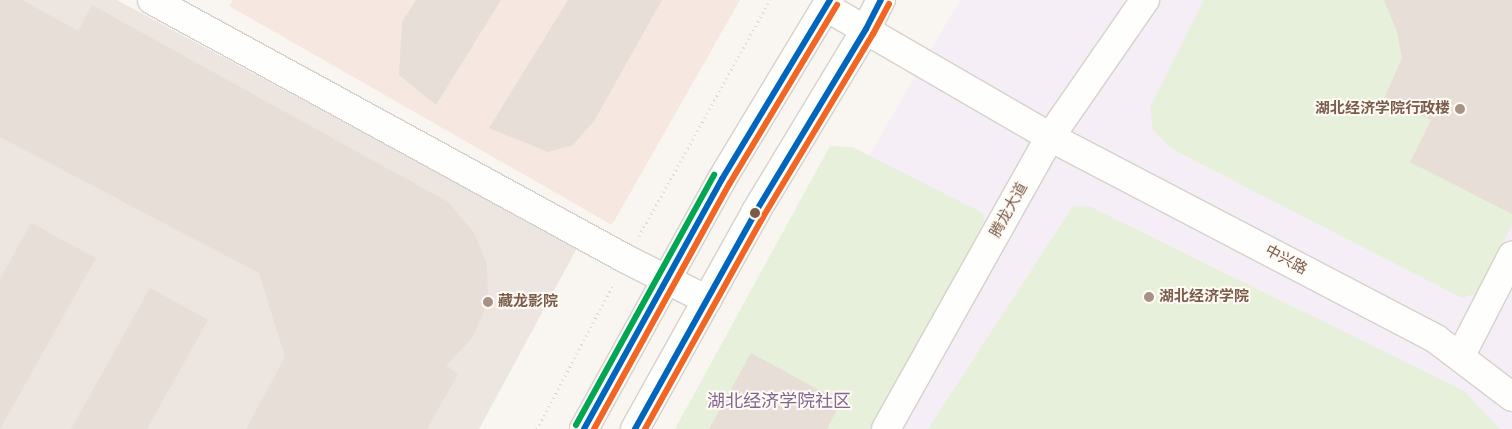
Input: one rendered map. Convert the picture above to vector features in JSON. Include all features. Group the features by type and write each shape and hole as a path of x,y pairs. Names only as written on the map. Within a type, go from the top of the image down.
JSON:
{"street":[{"path":"152,0 626,259 707,300"},
{"path":"635,429 755,212 866,29 881,0"},
{"name":"腾龙大道","path":"886,429 1050,136 1145,0"},
{"path":"584,429 722,179 828,3"},
{"name":"中兴路","path":"828,3 866,29 1050,136 1436,339 1512,397"},
{"path":"1460,357 1512,256"}],"path":[{"path":"537,429 626,259 770,0"}],"shaded area":[{"path":"0,0 117,0 577,248 479,429 0,429"},
{"path":"233,0 740,0 612,225 229,6"},
{"name":"湖北经济学院","path":"960,0 1512,0 1512,429 709,429"}],"green space":[{"path":"1204,0 1512,0 1512,225 1477,293 1462,298 1172,149 1153,130 1150,108"},
{"path":"830,146 852,147 983,213 986,231 869,429 675,429"},
{"path":"1073,206 1091,207 1464,391 1500,429 928,429"}],"building":[{"path":"0,0 22,0 78,31 92,5 448,202 474,233 487,264 488,302 472,338 446,366 458,374 427,429 246,429 285,357 259,273 0,137"},
{"path":"416,0 501,0 436,105 399,75 402,22"},
{"path":"568,0 662,0 594,121 573,145 548,152 489,128"},
{"name":"湖北经济学院行政楼","path":"1384,0 1512,0 1512,214 1410,162 1431,120 1384,99 1402,58 1397,32"},
{"path":"31,223 96,258 0,429 0,279"},
{"path":"150,288 208,320 147,429 71,429"},
{"path":"751,353 841,402 827,429 709,429"}],"transit line":[{"path":"584,429 722,179 830,0"},
{"path":"635,429 755,213 866,29 881,0"},
{"path":"645,429 763,217 873,34 889,4"},
{"path":"594,429 730,183 837,5"},
{"path":"576,425 714,175"}],"place":[{"name":"湖北经济学院行政楼","path":"1460,109"},
{"name":"湖北经济学院","path":"1149,297"},
{"name":"藏龙影院","path":"488,302"}],"district":[{"name":"湖北经济学院社区","path":"779,401"}]}
